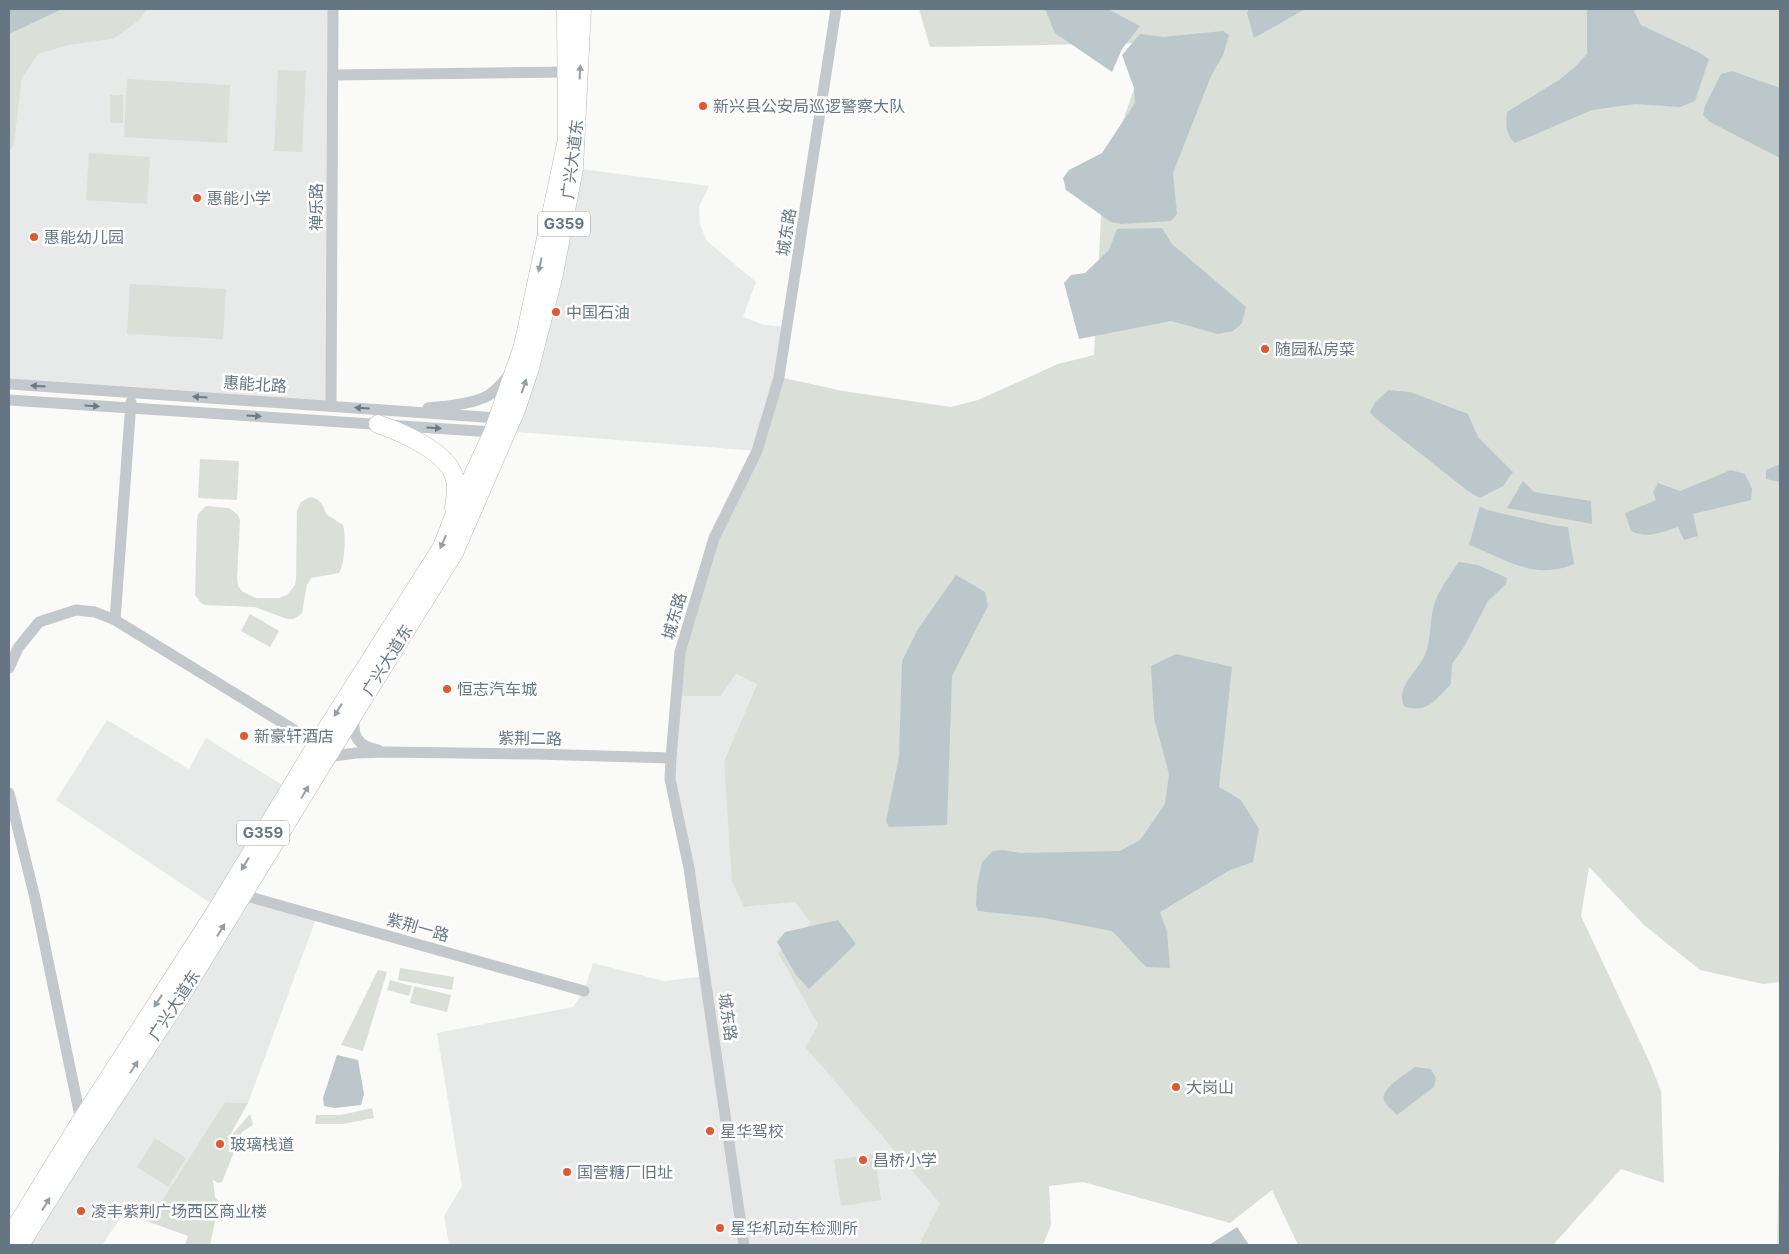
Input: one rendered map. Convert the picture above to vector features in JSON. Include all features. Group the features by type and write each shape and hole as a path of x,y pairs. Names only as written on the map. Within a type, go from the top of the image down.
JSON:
{"highway":[{"name":"广兴大道东","path":"9,1238 81,1121 218,908 317,744 442,547 496,425 523,346 567,140 566,9"},
{"name":"广兴大道东","path":"20,1245 178,999 454,553 516,410 530,368 554,274 574,168 582,9"},
{"path":"378,424 406,434 429,448 446,463 454,475 456,490 452,521"}],"street":[{"name":"禅乐路","path":"331,406 333,9"},
{"name":"城东路","path":"744,1245 689,868 670,779 671,758 680,652 714,538 757,451 779,376 836,9"},
{"path":"333,75 566,72"},
{"path":"390,410 455,405 484,398 496,389 509,375 523,346"},
{"name":"惠能北路","path":"9,384 390,410 496,425"},
{"path":"115,620 132,392"},
{"name":"惠能北路","path":"9,400 378,424 496,425"},
{"path":"9,668 18,648 39,622 76,610 95,612 115,620 317,744"},
{"name":"紫荆二路","path":"356,709 353,726 359,742 370,748 389,752"},
{"name":"紫荆二路","path":"322,765 334,756 389,752 671,758"},
{"path":"9,793 35,898 81,1121"},
{"name":"紫荆一路","path":"243,895 584,991"}],"shaded area":[{"path":"9,9 147,9 140,20 113,39 70,45 38,54 22,78 14,144 9,153"},
{"path":"9,9 62,9 9,34"},
{"name":"惠能小学","path":"147,9 333,9 331,406 9,384 9,153 14,144 22,78 38,54 70,45 113,39 140,20"},
{"path":"919,9 1780,9 1780,982 1763,984 1700,970 1644,925 1589,867 1581,916 1650,1063 1661,1091 1664,1183 1621,1169 1553,1245 1298,1245 1272,1190 1230,1223 1083,1182 1049,1186 1051,1225 1043,1245 919,1245 940,1203 805,1047 818,1025 778,953 811,923 795,902 744,907 732,881 724,761 757,684 736,674 721,696 677,696 680,652 714,538 757,451 779,377 843,391 951,407 978,400 1058,364 1094,355 1103,178 1150,43 930,47"},
{"path":"1045,9 1108,9 1140,26 1122,49 1112,72 1055,33"},
{"path":"1249,9 1305,9 1254,38 1247,13"},
{"path":"1587,9 1633,9 1641,25 1709,59 1695,101 1680,107 1635,104 1592,110 1515,143 1508,133 1506,125 1507,112 1559,80 1587,54"},
{"path":"1223,31 1229,35 1223,55 1211,76 1173,173 1177,214 1171,221 1121,224 1111,222 1066,190 1063,178 1069,170 1102,153 1135,103 1134,88 1122,55 1140,34 1163,37"},
{"path":"278,70 306,71 302,152 274,151"},
{"path":"1732,71 1780,88 1780,158 1710,122 1703,115 1705,106 1721,74"},
{"path":"127,79 230,85 227,143 124,137"},
{"path":"110,95 123,95 123,123 110,123"},
{"path":"89,153 150,157 147,204 86,200"},
{"path":"574,168 709,186 699,207 700,225 707,241 756,282 743,317 765,325 788,327 757,451 506,431"},
{"path":"1162,228 1172,244 1246,307 1242,323 1233,331 1218,334 1171,321 1079,339 1064,283 1071,275 1085,273 1109,250 1117,229"},
{"path":"130,284 226,289 223,339 127,334"},
{"path":"1389,390 1410,392 1468,414 1478,437 1513,472 1503,486 1480,498 1468,491 1374,417 1370,412 1375,402"},
{"path":"200,459 239,461 237,500 198,498"},
{"path":"1780,464 1780,482 1766,479 1766,470"},
{"path":"1731,470 1745,474 1752,489 1751,500 1693,514 1698,536 1684,540 1678,527 1649,535 1631,531 1625,513 1656,500 1653,492 1658,483 1680,491"},
{"path":"1523,481 1534,492 1591,501 1592,524 1507,508"},
{"path":"310,497 319,501 323,505 326,514 343,525 344,549 343,563 339,573 311,578 307,585 302,613 294,619 287,619 255,607 205,605 201,603 195,595 197,520 198,514 206,506 229,508 238,515 240,520 238,586 243,592 256,598 279,598 287,595 295,585 297,511 301,502"},
{"path":"1480,506 1487,510 1568,527 1574,564 1559,569 1532,569 1508,562 1469,545"},
{"path":"1459,562 1478,565 1507,578 1506,584 1488,601 1465,645 1452,664 1451,684 1431,704 1425,707 1412,708 1404,706 1402,692 1408,679 1425,655 1435,602"},
{"path":"956,575 985,592 988,606 952,676 947,825 889,827 886,821 899,757 902,661 918,629"},
{"path":"250,614 279,631 270,647 241,631"},
{"path":"1176,654 1232,667 1219,787 1241,800 1259,829 1253,862 1230,870 1160,912 1167,932 1170,968 1146,967 1112,931 1044,918 978,911 976,905 977,886 982,862 993,851 1003,850 1021,853 1120,851 1140,840 1165,804 1169,774 1154,718 1151,666"},
{"path":"736,674 757,684 724,761 744,907 795,902 812,924 778,953 818,1025 805,1047 941,1203 919,1245 449,1245 444,1216 462,1186 437,1033 573,1007 584,991 593,963 664,981 706,976 670,779 677,696 721,696"},
{"path":"107,720 189,769 206,738 289,789 243,895 317,916 248,1103 225,1102 160,1205 126,1202 124,1213 102,1245 20,1245 218,908 56,800"},
{"path":"838,920 856,944 809,989 796,975 777,942 785,932"},
{"path":"400,968 454,977 452,990 398,980"},
{"path":"378,970 387,972 363,1051 341,1045"},
{"path":"390,980 412,986 409,996 387,990"},
{"path":"414,986 451,995 447,1012 410,1003"},
{"path":"337,1055 358,1060 364,1094 361,1105 335,1108 324,1106 323,1098"},
{"path":"1415,1067 1431,1069 1436,1078 1434,1087 1397,1115 1385,1102 1384,1096 1390,1086"},
{"path":"225,1102 248,1103 228,1139 250,1114 253,1125 242,1132 222,1182 218,1183 213,1180 215,1197 219,1202 210,1245 185,1245 188,1236 124,1213 125,1202 160,1204"},
{"path":"372,1108 374,1118 342,1124 315,1124 316,1115 341,1115"},
{"path":"155,1138 186,1158 168,1187 137,1167"},
{"path":"1779,1149 1780,1245 1777,1245"},
{"path":"875,1154 881,1200 841,1206 834,1160"},
{"path":"1237,1227 1249,1245 1209,1245"}],"place":[{"name":"新兴县公安局巡逻警察大队","path":"703,106"},
{"name":"惠能小学","path":"197,198"},
{"name":"惠能幼儿园","path":"34,237"},
{"name":"中国石油","path":"556,312"},
{"name":"随园私房菜","path":"1265,349"},
{"name":"恒志汽车城","path":"447,689"},
{"name":"新豪轩酒店","path":"244,736"},
{"name":"大岗山","path":"1176,1087"},
{"name":"星华驾校","path":"710,1131"},
{"name":"玻璃栈道","path":"220,1144"},
{"name":"昌桥小学","path":"863,1160"},
{"name":"国营糖厂旧址","path":"567,1172"},
{"name":"凌丰紫荆广场西区商业楼","path":"81,1211"},
{"name":"星华机动车检测所","path":"720,1228"}]}
